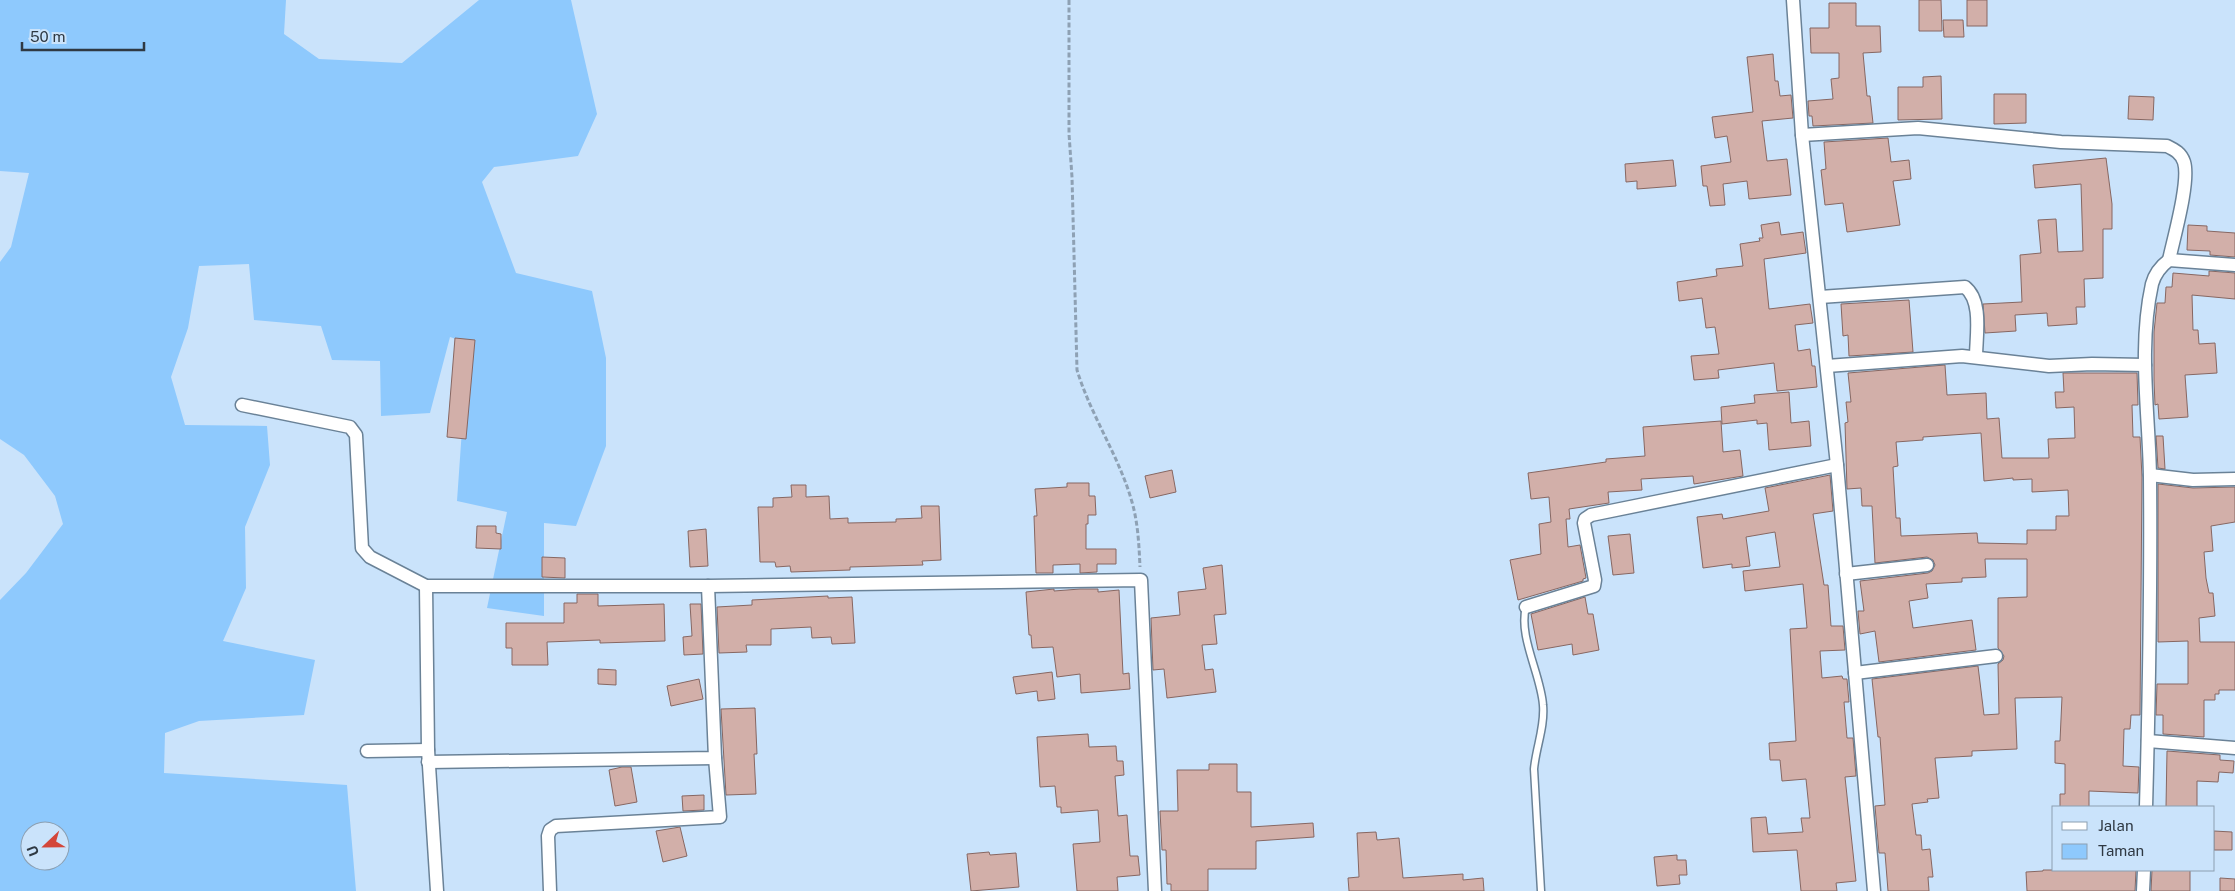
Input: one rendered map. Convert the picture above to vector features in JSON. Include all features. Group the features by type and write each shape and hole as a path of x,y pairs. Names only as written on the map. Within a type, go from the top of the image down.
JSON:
{"street":[{"path":"1793,0 1802,135 1837,465 1874,891"},
{"path":"1802,135 1918,128 2060,142 2168,146 2178,152 2184,161 2186,176 2169,260 2156,274 2153,282 2146,326 2144,390 2150,475 2146,806"},
{"path":"2169,260 2235,265"},
{"path":"1820,296 1965,287 1970,292 1975,303 1977,318 1976,357"},
{"path":"1827,366 1976,357 2002,362 2049,366 2092,364 2145,365"},
{"path":"242,405 350,427 354,430 359,475 362,548 370,557 426,586 708,586 1141,580 1155,891"},
{"path":"1526,607 1594,586 1595,580 1584,523 1585,519 1591,515 1837,465"},
{"path":"2150,475 2192,480 2235,479"},
{"path":"1846,574 1927,565"},
{"path":"426,586 428,756 437,891"},
{"path":"550,891 549,833 556,826 720,817 715,758 708,586"},
{"path":"1855,674 1996,656"},
{"path":"2148,741 2235,748"},
{"path":"366,750 428,756 715,758"},
{"path":"2143,891 2144,871"}],"lane":[{"path":"1526,607 1524,616 1527,636 1543,703 1544,723 1535,754 1534,769 1542,891"}],"path":[{"path":"1069,0 1069,134 1072,177 1076,370 1085,396 1132,502 1138,532 1141,580"}],"green space":[{"path":"0,0 286,0 284,34 319,59 402,63 479,0 571,0 597,114 578,156 494,167 482,182 516,273 592,291 606,358 606,446 576,526 544,523 544,616 487,608 507,512 457,501 468,343 450,337 430,413 381,416 380,361 332,360 321,326 254,320 249,264 199,266 188,328 171,377 185,425 267,426 270,465 245,527 246,588 223,641 315,660 304,715 199,721 165,733 164,773 347,785 356,891 0,891 0,600 26,573 63,524 55,496 24,455 0,439 0,262 11,247 29,173 0,171"}],"building":[{"path":"1919,0 1941,0 1942,31 1919,31"},
{"path":"1967,0 1987,0 1987,26 1967,26"},
{"path":"1829,3 1856,3 1856,26 1880,26 1881,52 1863,53 1867,96 1870,96 1873,123 1813,126 1812,116 1809,116 1808,101 1833,99 1831,79 1839,78 1839,53 1811,53 1810,28 1829,28"},
{"path":"1943,20 1963,20 1964,37 1944,37"},
{"path":"1773,54 1775,81 1778,81 1780,96 1791,95 1793,118 1762,121 1767,161 1787,159 1791,195 1749,199 1747,181 1723,184 1725,205 1710,206 1707,186 1703,186 1701,166 1731,162 1727,136 1715,138 1712,117 1753,112 1747,57"},
{"path":"1941,76 1942,119 1898,120 1898,87 1923,87 1923,77"},
{"path":"1994,94 2026,94 2026,123 1994,124"},
{"path":"2129,96 2154,97 2153,120 2128,119"},
{"path":"1888,138 1891,162 1909,160 1911,179 1893,181 1900,225 1847,232 1843,203 1825,205 1821,170 1826,169 1824,142"},
{"path":"2106,158 2112,204 2112,229 2103,229 2103,278 2084,279 2085,307 2076,307 2077,324 2048,326 2047,313 2015,315 2016,331 1985,333 1983,304 2022,302 2020,255 2041,253 2038,220 2056,219 2058,252 2083,251 2081,184 2035,188 2033,165"},
{"path":"1673,160 1676,186 1637,189 1637,181 1626,182 1625,164"},
{"path":"1779,222 1781,235 1803,232 1806,253 1764,259 1769,309 1810,304 1813,323 1795,325 1798,351 1810,349 1812,366 1815,366 1817,387 1777,391 1774,363 1718,370 1719,378 1694,380 1691,356 1719,354 1715,327 1706,328 1702,298 1679,301 1677,282 1717,276 1716,269 1743,266 1740,244 1760,241 1759,238 1763,238 1761,225"},
{"path":"2188,225 2207,226 2207,231 2235,233 2235,257 2210,255 2210,251 2187,250"},
{"path":"2209,271 2235,273 2235,299 2192,295 2193,330 2198,330 2199,344 2215,343 2217,373 2185,375 2188,417 2159,419 2158,404 2155,405 2154,380 2154,332 2157,303 2165,303 2166,287 2172,287 2173,273 2209,276"},
{"path":"1909,300 1913,352 1849,356 1848,335 1843,336 1841,304"},
{"path":"455,338 475,340 466,439 447,437"},
{"path":"1945,365 1947,395 1986,393 1987,419 1999,418 2002,458 2049,458 2048,439 2075,438 2074,407 2056,408 2055,392 2064,392 2063,373 2137,373 2138,405 2132,405 2133,437 2140,437 2142,477 2140,715 2131,715 2130,729 2124,729 2123,766 2139,767 2138,793 2089,791 2089,806 2060,806 2060,794 2065,794 2065,764 2055,763 2055,741 2060,741 2062,697 2015,698 2017,749 1972,751 1972,756 1935,758 1939,798 1927,799 1928,802 1912,804 1916,835 1921,835 1922,850 1930,849 1933,877 1928,877 1929,891 1888,891 1885,853 1879,853 1875,806 1885,805 1880,737 1878,737 1872,679 1978,666 1984,715 1999,714 1998,664 2003,660 2004,656 1998,648 1998,598 2027,597 2027,559 1985,559 1986,577 1962,578 1962,582 1926,584 1928,598 1909,601 1913,628 1972,620 1976,650 1879,662 1875,631 1860,634 1858,611 1864,611 1860,581 1928,573 1932,571 1935,565 1933,560 1927,557 1875,563 1872,506 1862,506 1861,488 1847,489 1845,423 1848,422 1846,402 1851,402 1848,373","holes":["1981,433 1984,481 2013,478 2013,480 2032,479 2032,492 2068,490 2069,516 2056,516 2056,530 2027,530 2027,544 1978,543 1977,533 1901,536 1900,518 1896,518 1893,467 1898,466 1896,442 1923,440 1923,437"]},
{"path":"1789,392 1791,423 1809,421 1811,446 1769,450 1767,423 1757,424 1757,420 1722,424 1721,407 1755,403 1754,395"},
{"path":"1721,421 1723,452 1740,450 1743,476 1694,484 1693,476 1641,479 1642,490 1608,492 1609,503 1569,509 1570,519 1566,519 1568,547 1580,545 1586,578 1583,581 1518,600 1510,560 1541,554 1539,524 1551,522 1549,497 1531,499 1528,473 1606,462 1606,459 1645,456 1643,427"},
{"path":"2156,436 2163,436 2165,469 2158,468"},
{"path":"1172,470 1176,492 1150,498 1145,476"},
{"path":"1830,475 1833,511 1813,514 1824,585 1828,585 1831,626 1843,626 1845,650 1820,651 1822,678 1842,676 1843,679 1847,679 1849,702 1844,702 1847,738 1853,738 1856,776 1845,777 1856,881 1836,883 1837,891 1801,891 1797,850 1753,852 1751,818 1766,817 1768,834 1803,832 1801,818 1810,818 1806,779 1782,781 1780,760 1770,760 1769,743 1796,741 1790,629 1807,628 1803,584 1745,591 1743,571 1780,567 1775,532 1746,537 1750,566 1732,568 1732,564 1703,568 1697,517 1722,514 1723,519 1769,511 1765,488"},
{"path":"1067,483 1089,483 1089,496 1095,496 1096,515 1088,515 1086,549 1116,549 1116,564 1097,564 1097,572 1080,573 1080,564 1053,565 1053,573 1036,573 1034,516 1037,516 1035,489 1067,487"},
{"path":"2158,484 2193,488 2235,487 2235,522 2211,526 2213,551 2204,552 2206,578 2209,593 2213,593 2215,616 2199,618 2200,642 2235,642 2235,690 2219,690 2219,694 2215,694 2215,700 2204,700 2204,737 2163,734 2163,715 2156,715 2157,684 2188,684 2188,641 2158,642"},
{"path":"791,485 806,485 806,497 829,496 830,519 848,518 848,523 896,522 896,519 922,518 921,506 939,506 941,560 922,561 923,565 850,567 850,570 791,572 790,566 776,567 775,562 760,562 758,507 773,507 773,498 792,497"},
{"path":"477,526 496,526 496,533 501,534 501,549 476,548"},
{"path":"706,529 708,566 690,567 688,531"},
{"path":"1630,534 1634,573 1613,575 1608,536"},
{"path":"542,557 565,558 565,578 542,577"},
{"path":"1222,565 1226,614 1214,615 1217,644 1202,645 1205,670 1213,669 1216,692 1167,698 1164,669 1153,670 1151,618 1180,615 1178,592 1206,589 1203,568"},
{"path":"1054,589 1054,591 1098,589 1098,592 1119,590 1123,674 1129,673 1130,689 1081,693 1080,674 1057,677 1053,647 1032,648 1031,635 1029,635 1026,592"},
{"path":"577,594 598,594 598,606 664,604 665,641 600,643 600,640 547,642 548,665 512,665 512,648 506,648 506,623 564,623 564,603 577,603"},
{"path":"828,596 828,598 852,597 855,643 832,644 831,637 812,638 811,627 771,629 771,645 746,645 747,652 719,653 717,607 752,605 752,600"},
{"path":"1585,597 1588,614 1593,614 1599,650 1573,655 1572,644 1538,650 1531,614"},
{"path":"690,604 701,604 703,654 684,655 683,637 692,636"},
{"path":"598,669 616,670 616,685 598,684"},
{"path":"1052,672 1055,699 1038,701 1037,691 1016,694 1013,677"},
{"path":"699,679 703,699 671,706 667,686"},
{"path":"755,708 757,754 754,754 756,794 726,795 721,709"},
{"path":"1088,734 1089,747 1116,746 1117,761 1123,761 1124,775 1115,776 1118,816 1127,815 1130,856 1138,856 1140,875 1117,877 1118,891 1077,891 1073,844 1100,842 1098,810 1061,813 1061,807 1057,807 1055,786 1040,787 1037,737"},
{"path":"2167,751 2220,755 2220,760 2234,761 2233,773 2219,772 2218,782 2197,781 2197,806 2166,806"},
{"path":"1209,764 1237,764 1237,792 1251,792 1251,827 1313,823 1314,837 1256,841 1256,869 1208,869 1208,891 1171,891 1171,884 1167,884 1166,850 1162,850 1160,811 1178,811 1177,770 1209,770"},
{"path":"631,767 637,802 615,806 609,770"},
{"path":"704,795 704,810 683,811 682,796"},
{"path":"680,827 687,856 663,862 656,831"},
{"path":"2215,831 2232,832 2232,850 2215,850"},
{"path":"1376,832 1377,840 1399,838 1403,878 1463,874 1463,880 1483,878 1484,891 1349,891 1348,878 1359,877 1357,833"},
{"path":"989,852 990,855 1016,853 1019,887 971,891 967,854"},
{"path":"1677,855 1677,860 1686,860 1687,875 1679,875 1680,884 1657,886 1654,857"},
{"path":"2136,871 2135,891 2027,891 2026,872"},
{"path":"2152,871 2190,871 2190,891 2151,891"},
{"path":"2220,878 2235,879 2235,891 2220,891"}]}
